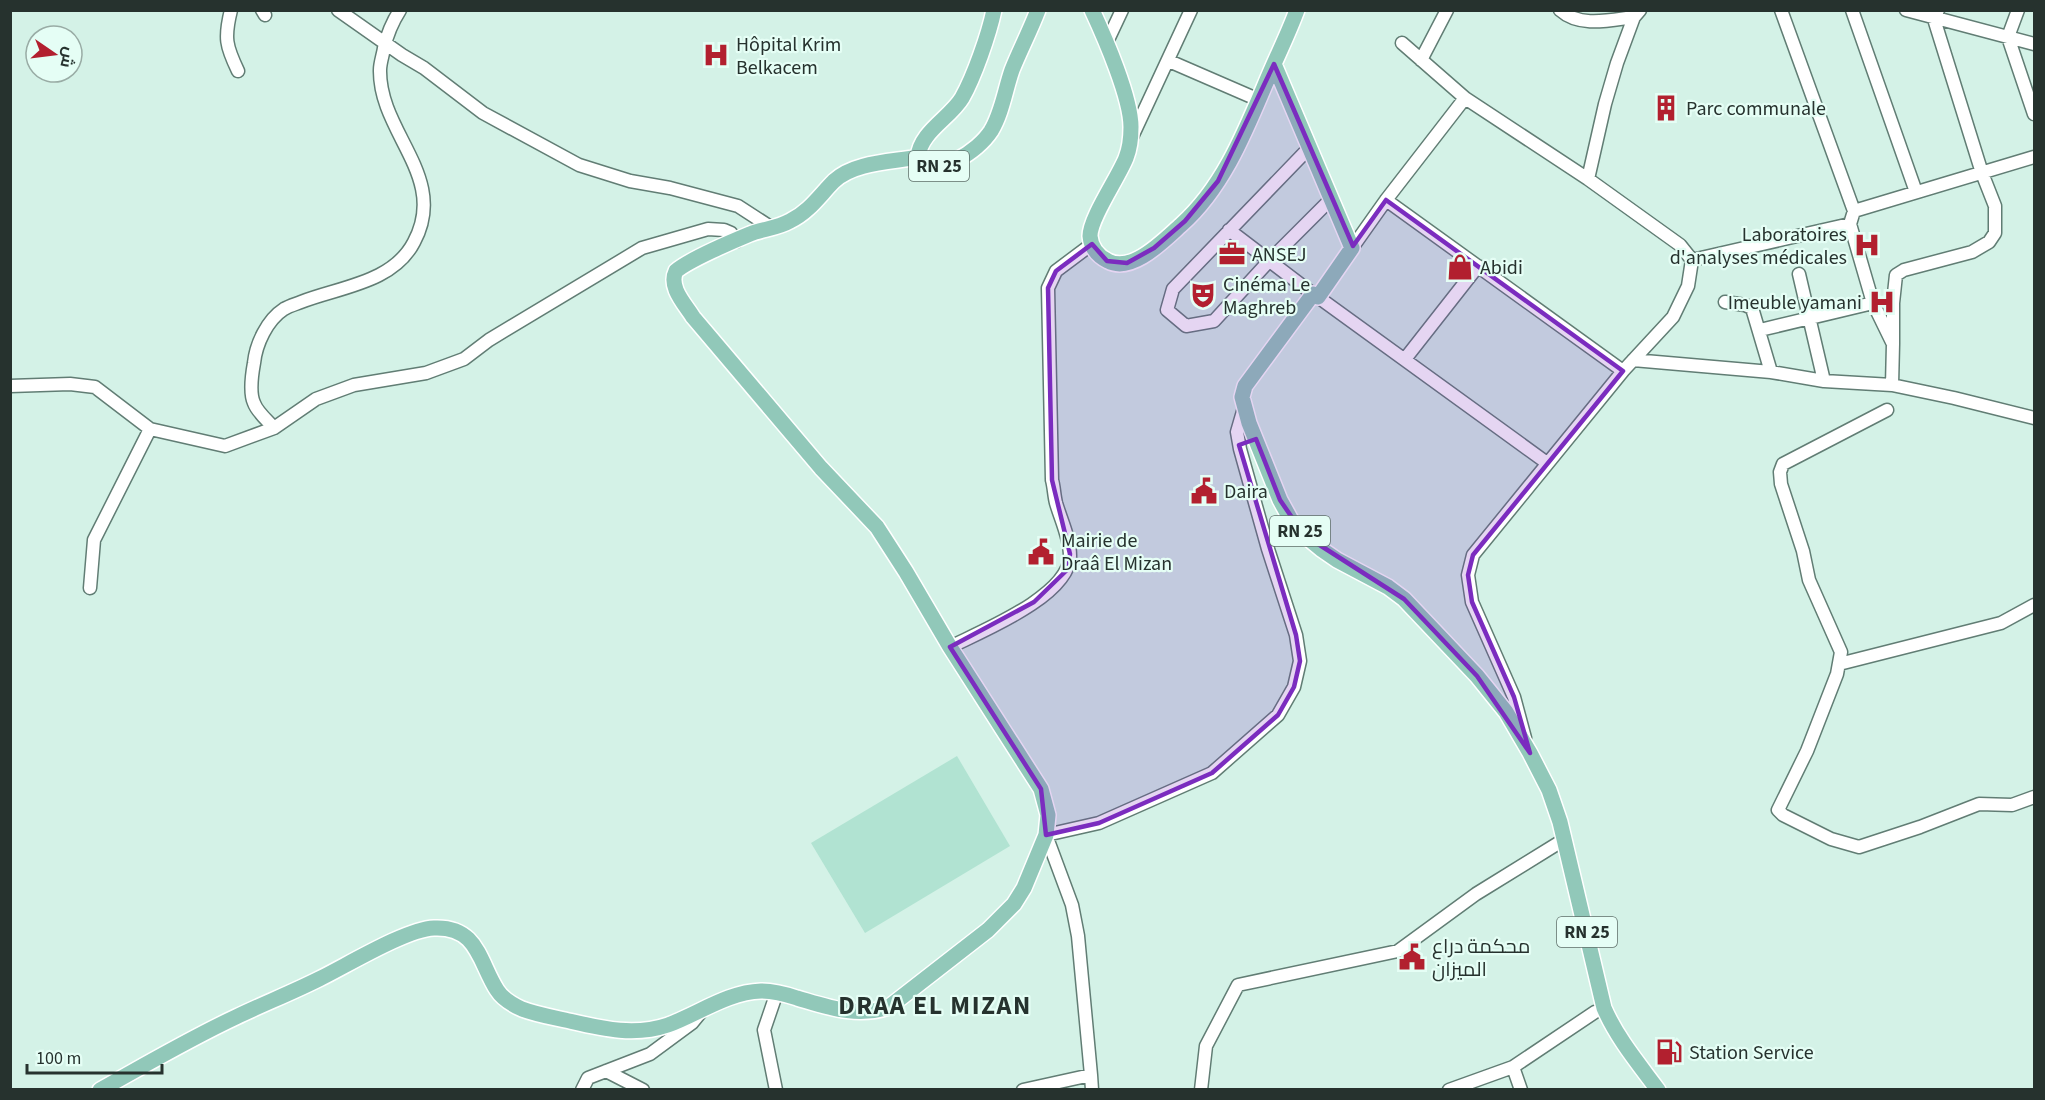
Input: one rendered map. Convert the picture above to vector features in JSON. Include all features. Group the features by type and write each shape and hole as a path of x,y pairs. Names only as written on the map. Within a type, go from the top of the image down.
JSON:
{"main road":[{"name":"RN 25","path":"994,10 984,45 962,99 921,144 918,157 922,162 937,166 950,162 966,154 990,132 997,119 1012,70 1038,10"},
{"path":"1092,10 1127,99 1131,123 1128,155 1094,220 1090,235 1097,254 1116,265 1140,258 1154,248 1185,221 1218,181 1259,100 1297,10"},
{"path":"1244,408 1242,397 1245,386 1352,248 1274,64"},
{"path":"99,1089 234,1017 425,928 444,928 465,937 477,948 497,991 520,1008 611,1031 645,1031 667,1025 746,993 777,992 848,1012 878,1010 890,1006 988,930 1014,904 1028,880 1047,835 1048,815 1041,789 950,647 878,527 821,468 693,317 676,292 674,276 680,267 750,235 788,223 800,216 844,174 864,167 918,157"},
{"name":"RN 25","path":"1244,408 1280,500 1291,520 1321,549 1388,587 1404,599 1477,676 1506,712 1549,790 1604,1008 1611,1026 1658,1089"},
{"path":"1561,841 1595,1012 1606,1036 1646,1089"}],"street":[{"path":"231,10 226,39 238,71"},
{"path":"338,10 385,44 424,68 483,113 579,165 630,181 670,188 738,206 772,228"},
{"path":"274,428 254,404 252,378 255,350 266,328 283,309 313,297 365,282 395,265 414,244 423,221 425,198 419,174 388,111 382,89 380,69 385,44 400,10"},
{"path":"1106,44 1122,10"},
{"path":"1131,140 1191,10"},
{"path":"1421,60 1447,10"},
{"path":"1560,10 1568,18 1584,22 1637,14 1605,104 1588,179"},
{"path":"1781,10 1854,212 1850,224 1873,303 1893,344"},
{"path":"1852,10 1916,192"},
{"path":"1906,10 1936,15 2034,44"},
{"path":"2018,10 2008,37 2034,114"},
{"path":"1892,385 1893,303 1896,275 1904,270 1972,252 1989,242 1995,233 1995,206 1982,173 1936,15"},
{"path":"1402,43 1465,98 1588,179 1680,245 1692,260 1688,286 1673,317 1623,371 1473,555 1468,575 1473,602 1514,697 1533,759"},
{"path":"1168,61 1259,100"},
{"path":"1352,248 1465,98"},
{"path":"1310,147 1173,289 1167,310 1176,320 1186,326 1214,321 1269,261 1331,199"},
{"path":"1854,212 2034,157"},
{"path":"1386,200 1623,371"},
{"path":"1692,260 1850,224"},
{"path":"10,386 70,384 95,387 150,429 225,446 274,428 325,395 354,385 426,373 464,359 489,340 642,248 708,229 731,233 737,242"},
{"path":"1229,230 1547,463"},
{"path":"950,647 1011,617 1034,602 1055,587 1068,569 1070,554 1052,480 1048,288 1056,271 1092,244"},
{"path":"1405,359 1478,266"},
{"path":"1799,274 1824,381"},
{"path":"1725,302 1752,308 1771,372"},
{"path":"1760,330 1873,303"},
{"path":"1633,360 1771,372 1824,381 1892,385 2034,418"},
{"path":"1092,1089 1074,915 1069,894 1047,835 1099,823 1212,773 1278,715 1294,687 1300,661 1296,635 1268,549 1240,449 1238,432 1244,408"},
{"path":"1887,410 1783,464 1780,472 1781,484 1803,551 1809,580 1841,652 1837,674 1807,751 1778,810 1783,815 1831,839 1859,847 1920,828 1979,804 2012,805 2034,797"},
{"path":"90,588 94,540 150,429"},
{"path":"1839,664 2001,623 2034,605"},
{"path":"1201,1089 1206,1046 1238,985 1398,951 1476,894 1561,841"},
{"path":"776,1089 764,1030 777,992"},
{"path":"582,1089 588,1078 650,1054 692,1023 705,1008"},
{"path":"1449,1089 1513,1067 1595,1012"},
{"path":"1513,1067 1521,1089"},
{"path":"606,1071 643,1089"},
{"path":"1023,1089 1091,1075"}],"highlighted area":[{"path":"1274,64 1353,246 1386,200 1623,371 1473,555 1468,575 1472,602 1514,697 1530,753 1477,676 1404,599 1304,535 1280,500 1256,439 1239,445 1296,635 1300,661 1294,687 1278,715 1212,773 1099,823 1046,835 1041,789 950,647 1034,602 1068,569 1070,554 1052,480 1048,288 1056,271 1092,244 1107,261 1127,263 1154,248 1185,221 1218,181"}],"green space":[{"path":"957,756 1010,846 865,933 811,843"}],"place":[{"name":"Hôpital Krim Belkacem","path":"716,55"},
{"name":"Parc communale","path":"1666,108"},
{"name":"Laboratoires d'analyses médicales","path":"1867,245"},
{"name":"ANSEJ","path":"1232,254"},
{"name":"Abidi","path":"1460,267"},
{"name":"Cinéma Le Maghreb","path":"1203,295"},
{"name":"Imeuble yamani","path":"1882,302"},
{"name":"Daira","path":"1204,491"},
{"name":"Mairie de Draâ El Mizan","path":"1041,552"},
{"name":"محكمة دراع الميزان","path":"1412,957"},
{"name":"Station Service","path":"1669,1052"}],"district":[{"name":"DRAA EL MIZAN","path":"935,1005"}]}
